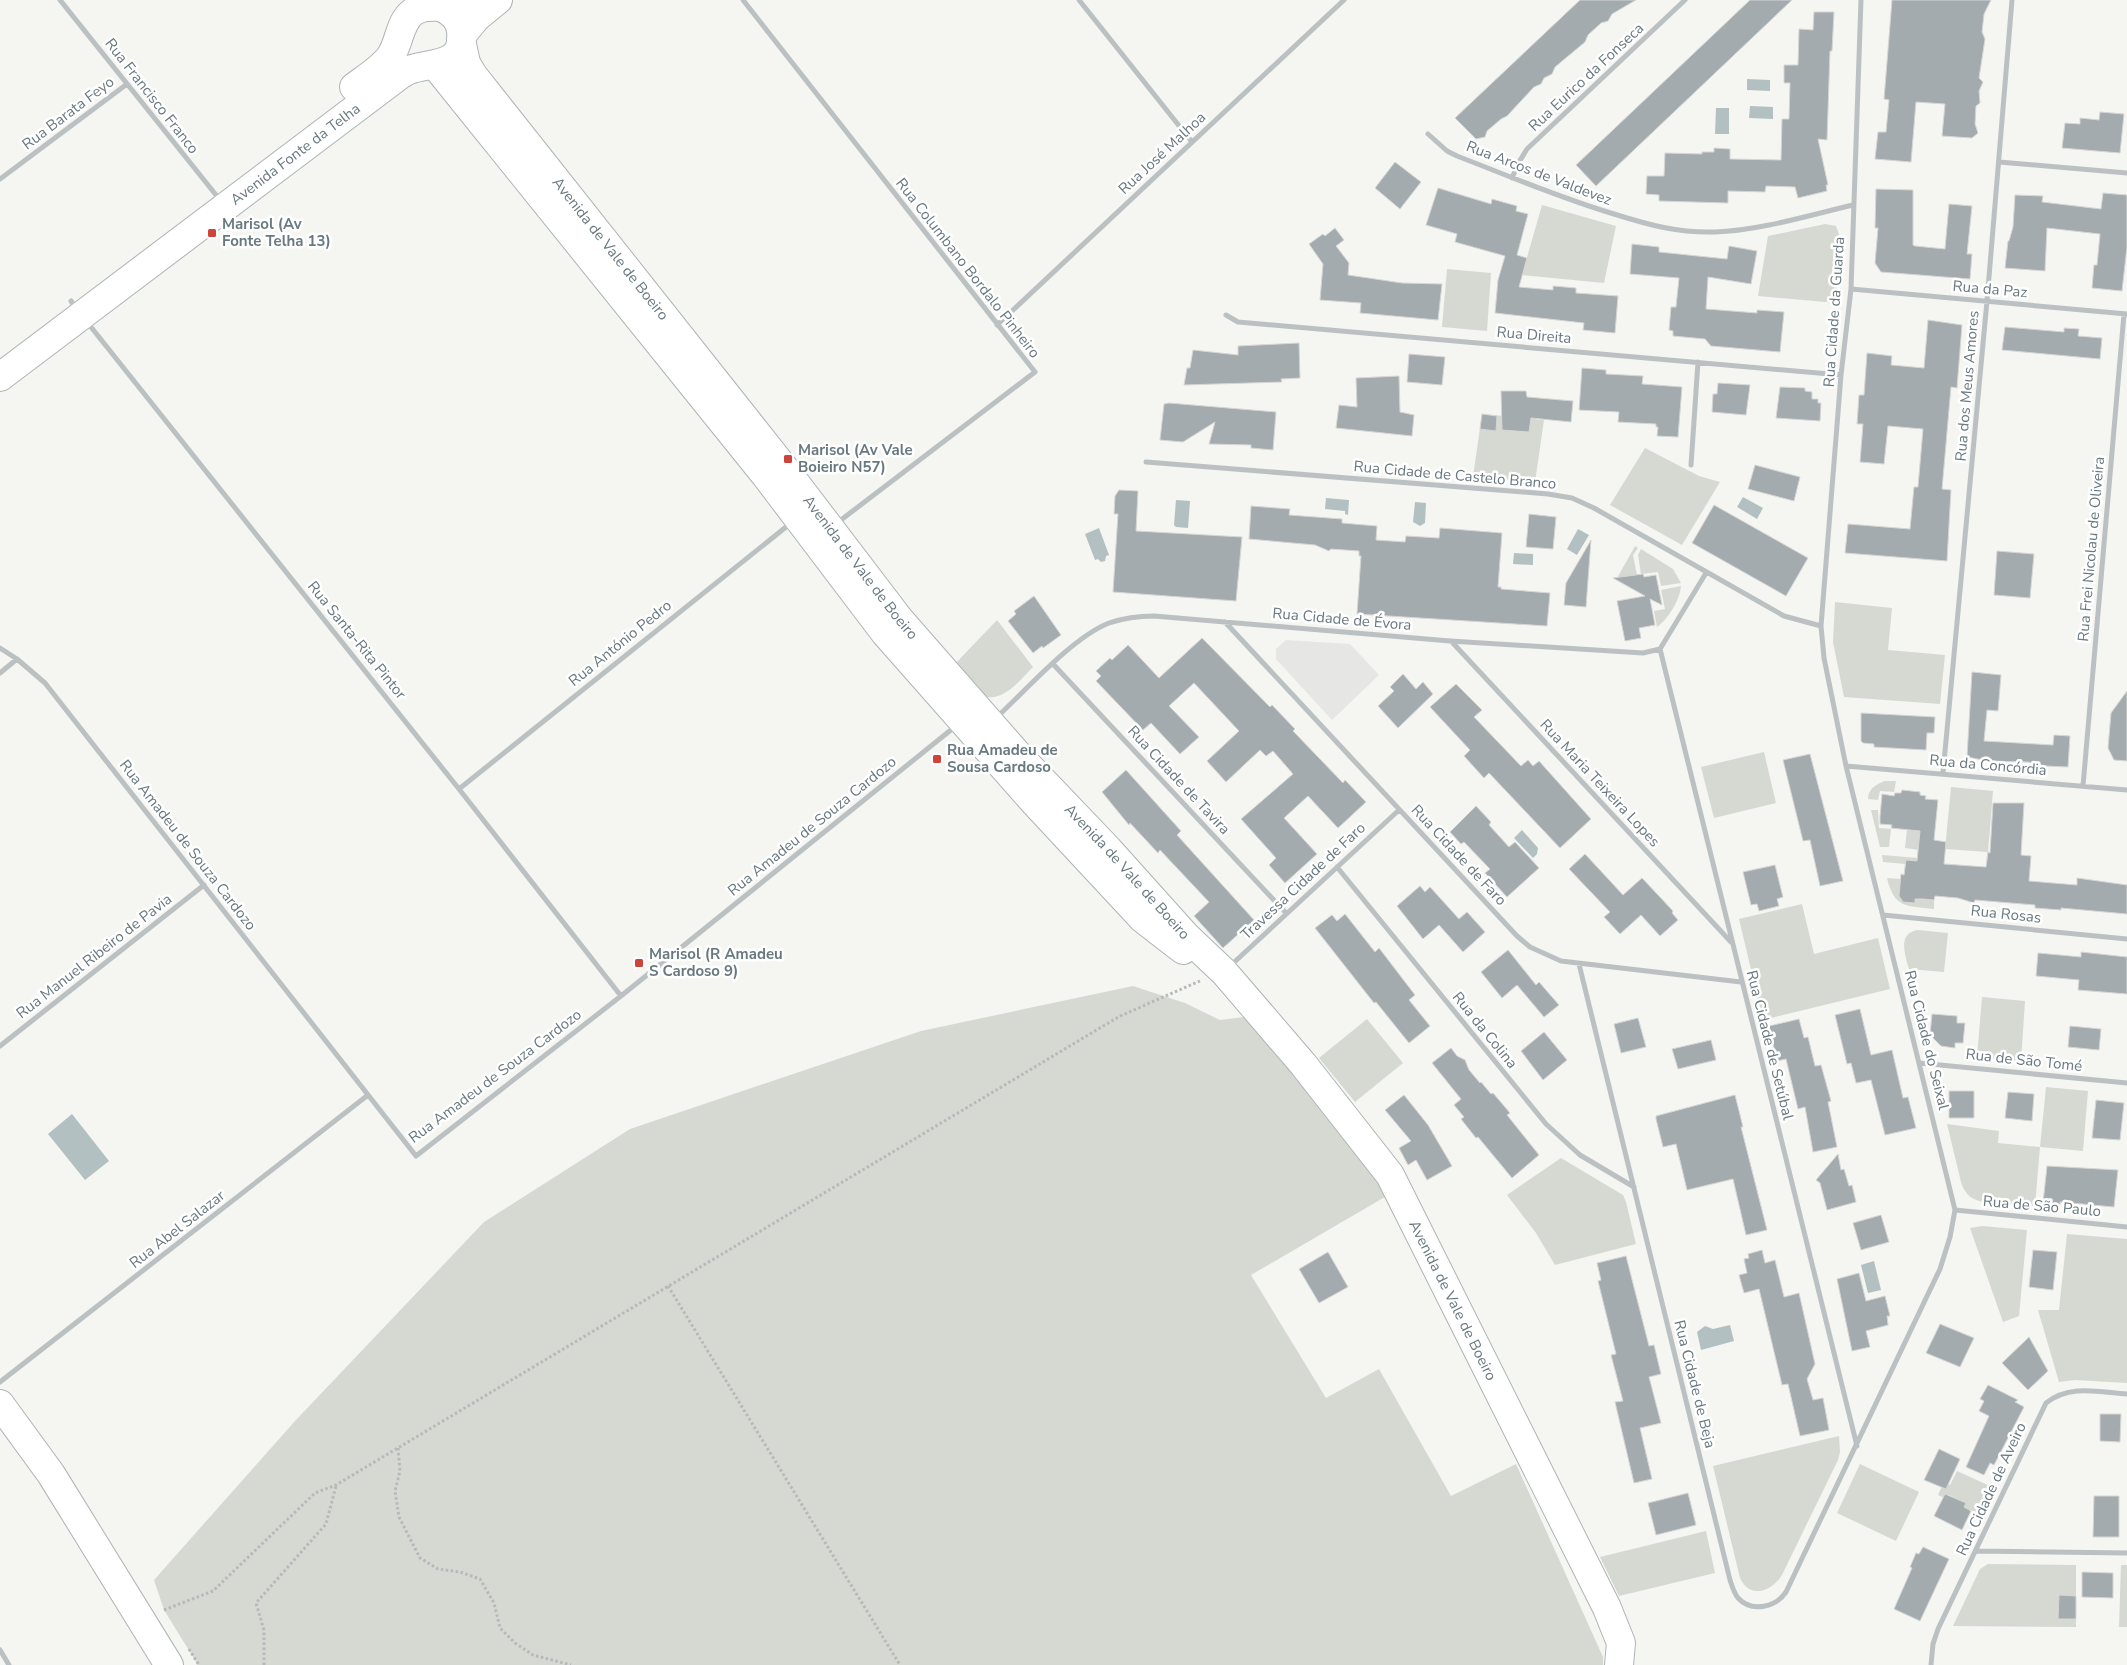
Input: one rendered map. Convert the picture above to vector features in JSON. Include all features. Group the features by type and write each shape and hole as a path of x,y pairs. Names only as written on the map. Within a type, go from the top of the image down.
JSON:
{"street":[{"name":"Rua Francisco Franco","path":"60,0 220,200"},
{"name":"Avenida Fonte da Telha","path":"0,355 76,308 220,200 408,70 444,63 452,57 461,38 476,18 498,0"},
{"name":"Rua Columbano Bordalo Pinheiro","path":"743,0 1034,372 823,534"},
{"path":"1079,0 1192,142"},
{"name":"Rua José Malhoa","path":"997,325 1344,0"},
{"name":"Rua Eurico da Fonseca","path":"1512,178 1519,162 1528,149 1685,0"},
{"name":"Rua Cidade da Guarda","path":"1821,626 1851,289 1861,0"},
{"name":"Rua dos Meus Amores","path":"1944,773 2012,0"},
{"path":"431,65 415,61 407,53 402,42 407,16 421,7 456,4 456,18 461,38"},
{"name":"Avenida Fonte da Telha","path":"220,200 376,70 390,56 407,16"},
{"name":"Avenida de Vale de Boeiro","path":"461,38 466,63 473,74 805,511 823,534 900,620 976,722 1187,937 1224,972 1303,1064 1390,1175 1607,1608 1622,1643 1620,1665"},
{"name":"Avenida de Vale de Boeiro","path":"431,65 805,511"},
{"name":"Rua Barata Feyo","path":"0,179 127,84"},
{"name":"Rua Arcos de Valdevez","path":"1428,134 1447,150 1512,178 1581,204 1668,230 1734,230 1853,206"},
{"path":"1999,162 2127,173"},
{"name":"Rua da Paz","path":"1851,289 2125,314"},
{"name":"Avenida Fonte da Telha","path":"0,377 76,308"},
{"name":"Rua Santa-Rita Pintor","path":"76,308 459,789 621,996"},
{"name":"Rua Frei Nicolau de Oliveira","path":"2083,786 2125,314"},
{"name":"Rua Direita","path":"1226,315 1238,322 1842,375"},
{"path":"1691,465 1698,362"},
{"name":"Rua Cidade de Castelo Branco","path":"1146,462 1538,493 1572,498 1594,508 1784,616 1821,626"},
{"name":"Rua António Pedro","path":"459,789 805,511"},
{"path":"1660,650 1706,573"},
{"name":"Rua Cidade de Évora","path":"976,722 1091,633 1108,624 1139,616 1225,621 1450,641 1626,653 1660,650"},
{"name":"Rua Cidade de Faro","path":"1225,621 1399,810 1517,936 1530,947 1562,961 1579,964 1741,982"},
{"name":"Rua Cidade do Seixal","path":"1821,626 1824,658 1846,766 1955,1210 1950,1237 1940,1269 1857,1447"},
{"name":"Rua Maria Teixeira Lopes","path":"1450,641 1732,942"},
{"name":"Rua Amadeu de Souza Cardozo","path":"0,648 17,658 45,683 416,1156 976,722"},
{"name":"Rua Cidade de Setúbal","path":"1660,650 1857,1447"},
{"path":"0,673 17,658"},
{"name":"Rua Cidade de Tavira","path":"1053,664 1286,913"},
{"name":"Rua da Concórdia","path":"1846,766 2127,790"},
{"name":"Travessa Cidade de Faro","path":"1224,972 1399,810"},
{"name":"Rua da Colina","path":"1337,867 1546,1124 1580,1154 1634,1187"},
{"name":"Rua Manuel Ribeiro de Pavia","path":"0,1046 204,885"},
{"name":"Rua Rosas","path":"1883,915 2127,938"},
{"name":"Rua Cidade de Beja","path":"1579,964 1730,1580 1739,1598 1748,1605 1760,1607 1771,1605 1781,1599 1857,1447"},
{"name":"Rua de São Tomé","path":"1919,1063 2127,1083"},
{"name":"Rua Abel Salazar","path":"0,1382 368,1095"},
{"name":"Rua de São Paulo","path":"1955,1210 2127,1227"},
{"name":"Rua Cidade de Aveiro","path":"1931,1665 1933,1644 1938,1629 2046,1403 2055,1396 2068,1391 2080,1390 2127,1394"},
{"path":"0,1404 51,1474 168,1665"},
{"path":"1976,1552 2127,1553"},
{"path":"0,1650 9,1665"}],"path":[{"path":"164,1610 212,1592 315,1493 336,1485 1120,1016 1224,972"},
{"path":"668,1286 900,1665"},
{"path":"398,1448 400,1471 395,1491 399,1517 420,1558 438,1568 460,1572 480,1579 494,1603 500,1628 514,1643 533,1655 571,1665"},
{"path":"264,1665 264,1630 256,1603 326,1524 336,1485"}],"shaded area":[{"path":"1747,79 1770,80 1770,91 1747,90"},
{"path":"1750,106 1773,107 1773,119 1749,118"},
{"path":"1716,108 1729,108 1729,134 1715,134"},
{"path":"1542,205 1616,226 1604,283 1522,275"},
{"path":"1825,224 1836,226 1840,237 1836,303 1758,296 1768,236"},
{"path":"1447,269 1491,273 1487,331 1442,327"},
{"path":"1482,414 1544,420 1535,482 1473,477"},
{"path":"1645,448 1699,476 1720,482 1682,545 1610,505"},
{"path":"1743,497 1763,508 1757,519 1737,507"},
{"path":"1326,498 1349,500 1348,515 1345,514 1345,511 1325,509"},
{"path":"1176,500 1190,501 1188,528 1176,527 1174,525"},
{"path":"1415,502 1426,503 1425,523 1420,526 1413,522"},
{"path":"1099,528 1109,555 1106,556 1105,561 1101,562 1098,559 1095,560 1085,534"},
{"path":"1578,529 1589,535 1577,555 1567,549"},
{"path":"1635,546 1638,548 1633,555 1637,575 1616,580"},
{"path":"1641,549 1673,569 1681,583 1661,586 1658,572 1641,574 1638,555"},
{"path":"1514,553 1533,554 1533,565 1513,564"},
{"path":"1681,586 1673,609 1657,627 1654,611 1665,609 1661,590"},
{"path":"1835,602 1892,608 1888,650 1945,655 1940,704 1844,697 1833,642"},
{"path":"997,620 1033,667 1011,689 997,696 990,697 983,696 953,666"},
{"path":"1286,640 1350,644 1379,675 1332,720 1276,659 1276,649"},
{"path":"1764,752 1776,803 1714,818 1701,767"},
{"path":"1885,781 1896,781 1894,792 1880,791 1878,800 1868,799 1869,792 1873,787"},
{"path":"1951,787 1993,791 1988,852 1945,849"},
{"path":"1871,810 1878,810 1879,828 1891,829 1889,847 1880,847"},
{"path":"1522,830 1538,848 1537,854 1533,858 1514,838"},
{"path":"1907,830 1922,831 1919,850 1905,848"},
{"path":"1882,855 1918,858 1917,861 1906,860 1905,864 1883,862"},
{"path":"1887,878 1901,879 1899,896 1903,902 1915,902 1915,899 1934,900 1934,909 1903,904 1893,895"},
{"path":"1802,904 1814,954 1878,938 1890,989 1763,1020 1739,919"},
{"path":"1918,930 1948,933 1944,972 1909,969 1904,945 1905,940 1907,935"},
{"path":"1133,986 1185,1003 1220,1020 1244,1017 1304,1079 1390,1194 1251,1275 1326,1398 1379,1369 1451,1496 1516,1464 1603,1657 1603,1665 198,1665 164,1610 154,1580 295,1421 484,1222 630,1129 921,1031"},
{"path":"1982,997 2025,1001 2021,1061 1977,1057"},
{"path":"1367,1019 1403,1063 1355,1102 1319,1058"},
{"path":"2046,1087 2088,1091 2083,1151 2040,1147"},
{"path":"72,1114 109,1161 85,1180 48,1134"},
{"path":"1947,1124 1999,1131 1998,1143 2040,1147 2035,1206 2002,1205 1978,1201 1966,1193 1961,1182"},
{"path":"1561,1158 1623,1195 1636,1244 1555,1265 1536,1233 1507,1195"},
{"path":"1982,1226 2027,1230 2019,1316 2003,1322 1970,1228"},
{"path":"2067,1234 2127,1239 2127,1383 2075,1380 2059,1382 2038,1310 2059,1310"},
{"path":"1874,1261 1881,1290 1868,1293 1861,1265"},
{"path":"1730,1325 1734,1341 1701,1350 1697,1332 1705,1326 1713,1329"},
{"path":"1839,1436 1840,1452 1838,1460 1782,1575 1778,1581 1767,1589 1755,1591 1749,1589 1740,1578 1713,1466"},
{"path":"1860,1464 1919,1492 1896,1541 1837,1513"},
{"path":"1957,1471 1992,1487 1979,1514 1964,1507 1966,1503 1949,1495 1947,1499 1938,1495 1944,1482 1950,1485"},
{"path":"1706,1531 1715,1573 1619,1596 1600,1557"},
{"path":"1988,1564 2076,1565 2076,1627 1953,1626 1980,1569"},
{"path":"2121,1565 2127,1565 2127,1627 2119,1627"}],"building":[{"path":"1580,0 1636,0 1612,14 1608,21 1601,23 1588,35 1585,42 1555,67 1552,74 1544,78 1541,84 1534,87 1507,116 1487,131 1485,137 1476,139 1455,118"},
{"path":"1750,0 1792,0 1596,186 1576,165"},
{"path":"1892,0 1991,0 1984,14 1982,32 1985,39 1979,78 1983,82 1979,91 1980,103 1976,106 1975,124 1978,133 1972,138 1942,136 1945,104 1916,102 1911,162 1875,159 1878,132 1886,132 1889,100 1884,99"},
{"path":"1814,12 1834,12 1832,51 1830,51 1827,140 1818,139 1828,185 1826,185 1827,191 1798,198 1795,187 1766,186 1765,192 1728,191 1728,203 1659,201 1659,195 1646,194 1647,176 1664,176 1665,153 1702,154 1702,152 1714,152 1714,148 1730,149 1730,159 1781,160 1782,119 1789,119 1790,83 1784,83 1784,65 1798,65 1799,29 1813,30"},
{"path":"2100,112 2124,114 2120,153 2062,148 2065,123 2080,124 2080,118 2099,120"},
{"path":"1395,162 1421,182 1400,209 1375,188"},
{"path":"1438,188 1491,204 1492,199 1517,206 1516,211 1528,214 1517,255 1527,258 1519,287 1553,290 1553,286 1576,288 1576,293 1618,296 1615,333 1583,330 1584,323 1495,313 1498,280 1505,256 1455,242 1457,234 1426,225"},
{"path":"1876,189 1913,190 1913,245 1915,246 1945,249 1949,204 1972,206 1967,254 1972,254 1970,279 1881,272 1875,263 1878,228 1875,228"},
{"path":"2103,193 2127,195 2127,247 2122,291 2092,288 2094,265 2097,265 2100,234 2047,228 2045,271 2005,268 2008,241 2013,227 2015,195 2043,196 2042,202 2101,209"},
{"path":"1335,228 1344,240 1336,246 1349,263 1348,275 1402,283 1442,284 1438,320 1360,313 1361,303 1320,300 1323,264 1309,244 1323,234 1325,236"},
{"path":"1632,244 1659,247 1659,252 1727,259 1729,246 1757,251 1751,284 1708,277 1706,309 1757,313 1757,310 1784,312 1780,352 1711,346 1705,339 1673,336 1673,331 1669,330 1671,307 1676,307 1679,278 1630,274"},
{"path":"1928,320 1962,325 1957,388 1951,387 1942,489 1951,490 1947,561 1845,553 1848,524 1910,529 1914,487 1918,487 1923,429 1888,426 1884,464 1860,462 1863,424 1857,424 1859,395 1864,395 1867,353 1892,356 1891,365 1924,368"},
{"path":"2005,327 2064,332 2064,328 2079,329 2078,336 2102,338 2100,359 2002,350"},
{"path":"1299,343 1300,378 1281,379 1282,382 1184,385 1187,368 1190,368 1193,350 1238,355 1238,346"},
{"path":"1409,354 1445,357 1442,385 1407,382"},
{"path":"1582,368 1606,370 1606,374 1643,376 1642,384 1682,387 1678,437 1657,436 1658,427 1656,427 1656,424 1618,422 1619,412 1579,410"},
{"path":"1399,376 1400,412 1414,415 1412,436 1336,428 1339,405 1357,407 1356,378"},
{"path":"1718,383 1750,385 1746,415 1712,412 1713,394 1717,394"},
{"path":"1780,387 1805,388 1805,391 1812,392 1812,399 1818,399 1818,403 1821,403 1820,421 1776,418"},
{"path":"1501,391 1526,391 1527,397 1573,401 1571,422 1531,418 1529,432 1502,430"},
{"path":"1164,404 1276,412 1273,450 1251,448 1251,445 1209,444 1215,422 1183,442 1160,440"},
{"path":"1482,414 1497,416 1496,431 1480,429"},
{"path":"1755,465 1800,477 1794,501 1748,489"},
{"path":"1119,490 1138,491 1136,531 1242,537 1236,601 1113,592 1118,514 1114,514 1115,496"},
{"path":"1714,505 1808,558 1786,596 1692,543"},
{"path":"1251,506 1290,509 1289,515 1342,519 1342,523 1377,526 1376,540 1405,542 1406,536 1439,538 1440,528 1502,533 1498,587 1501,587 1501,589 1550,593 1547,626 1357,614 1361,556 1359,556 1359,551 1331,549 1329,551 1315,545 1249,539"},
{"path":"1529,514 1556,517 1553,549 1526,547"},
{"path":"1591,540 1586,607 1564,605 1566,583"},
{"path":"1997,551 2034,554 2030,598 1994,595"},
{"path":"1643,574 1644,577 1656,575 1662,605 1650,599 1655,625 1639,628 1641,638 1625,641 1617,601 1645,596 1613,578"},
{"path":"1034,596 1061,635 1033,653 1008,621 1016,614 1014,611"},
{"path":"1202,638 1270,707 1272,705 1295,729 1293,731 1343,783 1345,780 1366,802 1338,828 1308,796 1284,818 1317,854 1285,883 1269,865 1276,858 1241,819 1293,774 1273,751 1266,756 1260,750 1226,782 1207,761 1239,731 1194,683 1169,706 1199,737 1180,754 1151,723 1143,730 1096,681 1101,676 1096,671 1110,658 1112,660 1128,645 1159,678"},
{"path":"1972,672 2001,675 1998,711 1987,710 1984,741 2053,745 2054,735 2070,736 2068,767 2046,766 2028,762 1988,761 1967,757"},
{"path":"1403,674 1416,689 1423,682 1433,694 1398,728 1378,706 1394,691 1390,687"},
{"path":"1456,684 1482,710 1474,717 1521,766 1528,760 1533,766 1539,761 1591,819 1560,848 1489,773 1484,778 1464,756 1470,750 1430,707"},
{"path":"2127,691 2127,761 2114,760 2108,748 2111,713"},
{"path":"1861,713 1935,717 1934,733 1927,733 1926,750 1874,747 1874,744 1861,741"},
{"path":"1810,754 1843,881 1820,886 1810,840 1803,841 1783,760"},
{"path":"1126,770 1181,831 1177,835 1254,920 1223,948 1194,916 1209,902 1160,850 1158,853 1130,823 1129,825 1102,792"},
{"path":"1902,790 1920,792 1920,795 1926,796 1925,799 1938,800 1934,840 1946,842 1944,864 1986,867 1988,852 1990,853 1993,803 2024,803 2021,855 2031,856 2029,881 2077,885 2077,878 2127,885 2127,914 2061,908 2061,910 2035,908 2035,905 1975,900 1974,903 1958,898 1935,896 1934,900 1915,899 1915,903 1903,902 1899,896 1901,874 1904,875 1906,860 1917,861 1920,831 1891,828 1892,825 1880,824 1882,794 1894,796 1895,793 1901,793"},
{"path":"1476,806 1491,822 1489,825 1509,847 1515,842 1539,868 1507,897 1485,873 1490,869 1464,842 1461,844 1450,832"},
{"path":"1585,854 1623,895 1642,878 1673,911 1672,913 1678,920 1660,936 1641,915 1620,934 1604,917 1610,912 1569,869"},
{"path":"1775,865 1783,897 1777,899 1779,906 1759,911 1757,904 1751,905 1743,872"},
{"path":"1420,886 1425,892 1430,887 1459,919 1467,912 1485,932 1463,952 1439,925 1423,939 1397,906"},
{"path":"1345,914 1375,952 1379,948 1415,995 1409,1000 1430,1026 1409,1043 1376,1002 1374,1003 1315,928 1332,915 1337,921"},
{"path":"1508,950 1536,985 1539,982 1559,1005 1544,1017 1517,985 1502,998 1481,972"},
{"path":"2081,952 2127,957 2127,994 2078,990 2079,980 2036,976 2038,953 2081,957"},
{"path":"1860,1009 1871,1055 1892,1050 1903,1098 1908,1097 1916,1128 1885,1135 1871,1080 1856,1083 1851,1063 1847,1064 1835,1015"},
{"path":"1932,1014 1957,1016 1957,1023 1965,1023 1963,1043 1955,1043 1955,1048 1941,1046 1930,1035"},
{"path":"1638,1018 1646,1047 1621,1053 1614,1024"},
{"path":"1799,1019 1804,1038 1808,1037 1815,1066 1821,1065 1831,1101 1828,1102 1837,1147 1813,1152 1805,1107 1798,1109 1786,1059 1777,1061 1769,1026"},
{"path":"2070,1026 2101,1029 2099,1050 2068,1047"},
{"path":"1544,1032 1567,1060 1543,1080 1521,1051"},
{"path":"1711,1040 1716,1060 1678,1069 1672,1049"},
{"path":"1451,1048 1457,1056 1465,1060 1469,1070 1480,1083 1491,1094 1493,1093 1510,1113 1507,1115 1539,1155 1512,1178 1461,1119 1464,1117 1454,1105 1461,1099 1432,1063"},
{"path":"1949,1091 1974,1091 1974,1118 1949,1118"},
{"path":"2008,1092 2034,1094 2032,1121 2005,1118"},
{"path":"1404,1095 1428,1125 1452,1166 1427,1180 1416,1160 1408,1165 1399,1148 1411,1141 1385,1110"},
{"path":"1735,1095 1743,1127 1741,1127 1767,1230 1746,1235 1733,1179 1687,1190 1676,1144 1663,1147 1656,1119 1656,1116"},
{"path":"2096,1100 2124,1103 2120,1140 2092,1138"},
{"path":"1838,1154 1841,1170 1844,1169 1849,1186 1852,1185 1856,1202 1827,1210 1820,1183 1816,1180"},
{"path":"2047,1166 2118,1170 2114,1207 2060,1202 2060,1205 2043,1203"},
{"path":"1881,1215 1889,1242 1861,1250 1853,1223"},
{"path":"1762,1250 1765,1263 1775,1260 1784,1297 1799,1293 1815,1364 1807,1379 1813,1400 1823,1398 1829,1430 1800,1436 1788,1384 1782,1385 1759,1289 1744,1293 1739,1275 1747,1273 1744,1259 1749,1258 1748,1254"},
{"path":"2033,1250 2057,1252 2053,1290 2029,1287"},
{"path":"1328,1252 1348,1287 1319,1303 1299,1269"},
{"path":"1626,1256 1649,1346 1654,1345 1661,1374 1649,1377 1661,1423 1640,1428 1652,1479 1634,1483 1615,1402 1623,1401 1611,1355 1616,1354 1598,1281 1601,1280 1597,1263"},
{"path":"1859,1273 1866,1301 1885,1296 1890,1316 1887,1316 1888,1325 1866,1331 1870,1347 1852,1351 1837,1279"},
{"path":"1940,1324 1974,1338 1960,1367 1926,1353"},
{"path":"2029,1337 2048,1371 2028,1390 2002,1363"},
{"path":"1988,1385 2018,1400 2015,1402 2024,1407 1994,1465 1990,1463 1984,1475 1966,1467 1989,1416 1979,1411 1984,1401 1980,1399"},
{"path":"2100,1414 2121,1414 2120,1442 2100,1441"},
{"path":"1939,1449 1960,1459 1946,1489 1924,1480"},
{"path":"1688,1493 1696,1525 1656,1535 1648,1503"},
{"path":"1945,1494 1966,1503 1964,1507 1971,1511 1962,1530 1934,1516"},
{"path":"2094,1496 2119,1496 2119,1537 2093,1537"},
{"path":"1923,1547 1949,1559 1920,1621 1894,1609 1912,1568 1910,1567 1916,1553 1919,1554"},
{"path":"2082,1572 2113,1573 2113,1598 2082,1597"},
{"path":"2059,1595 2076,1596 2076,1619 2058,1619"}],"place":[{"name":"Marisol (Av Fonte Telha 13)","path":"212,233"},
{"name":"Marisol (Av Vale Boieiro N57)","path":"788,459"},
{"name":"Rua Amadeu de Sousa Cardoso","path":"937,759"},
{"name":"Marisol (R Amadeu S Cardoso 9)","path":"639,963"}]}
